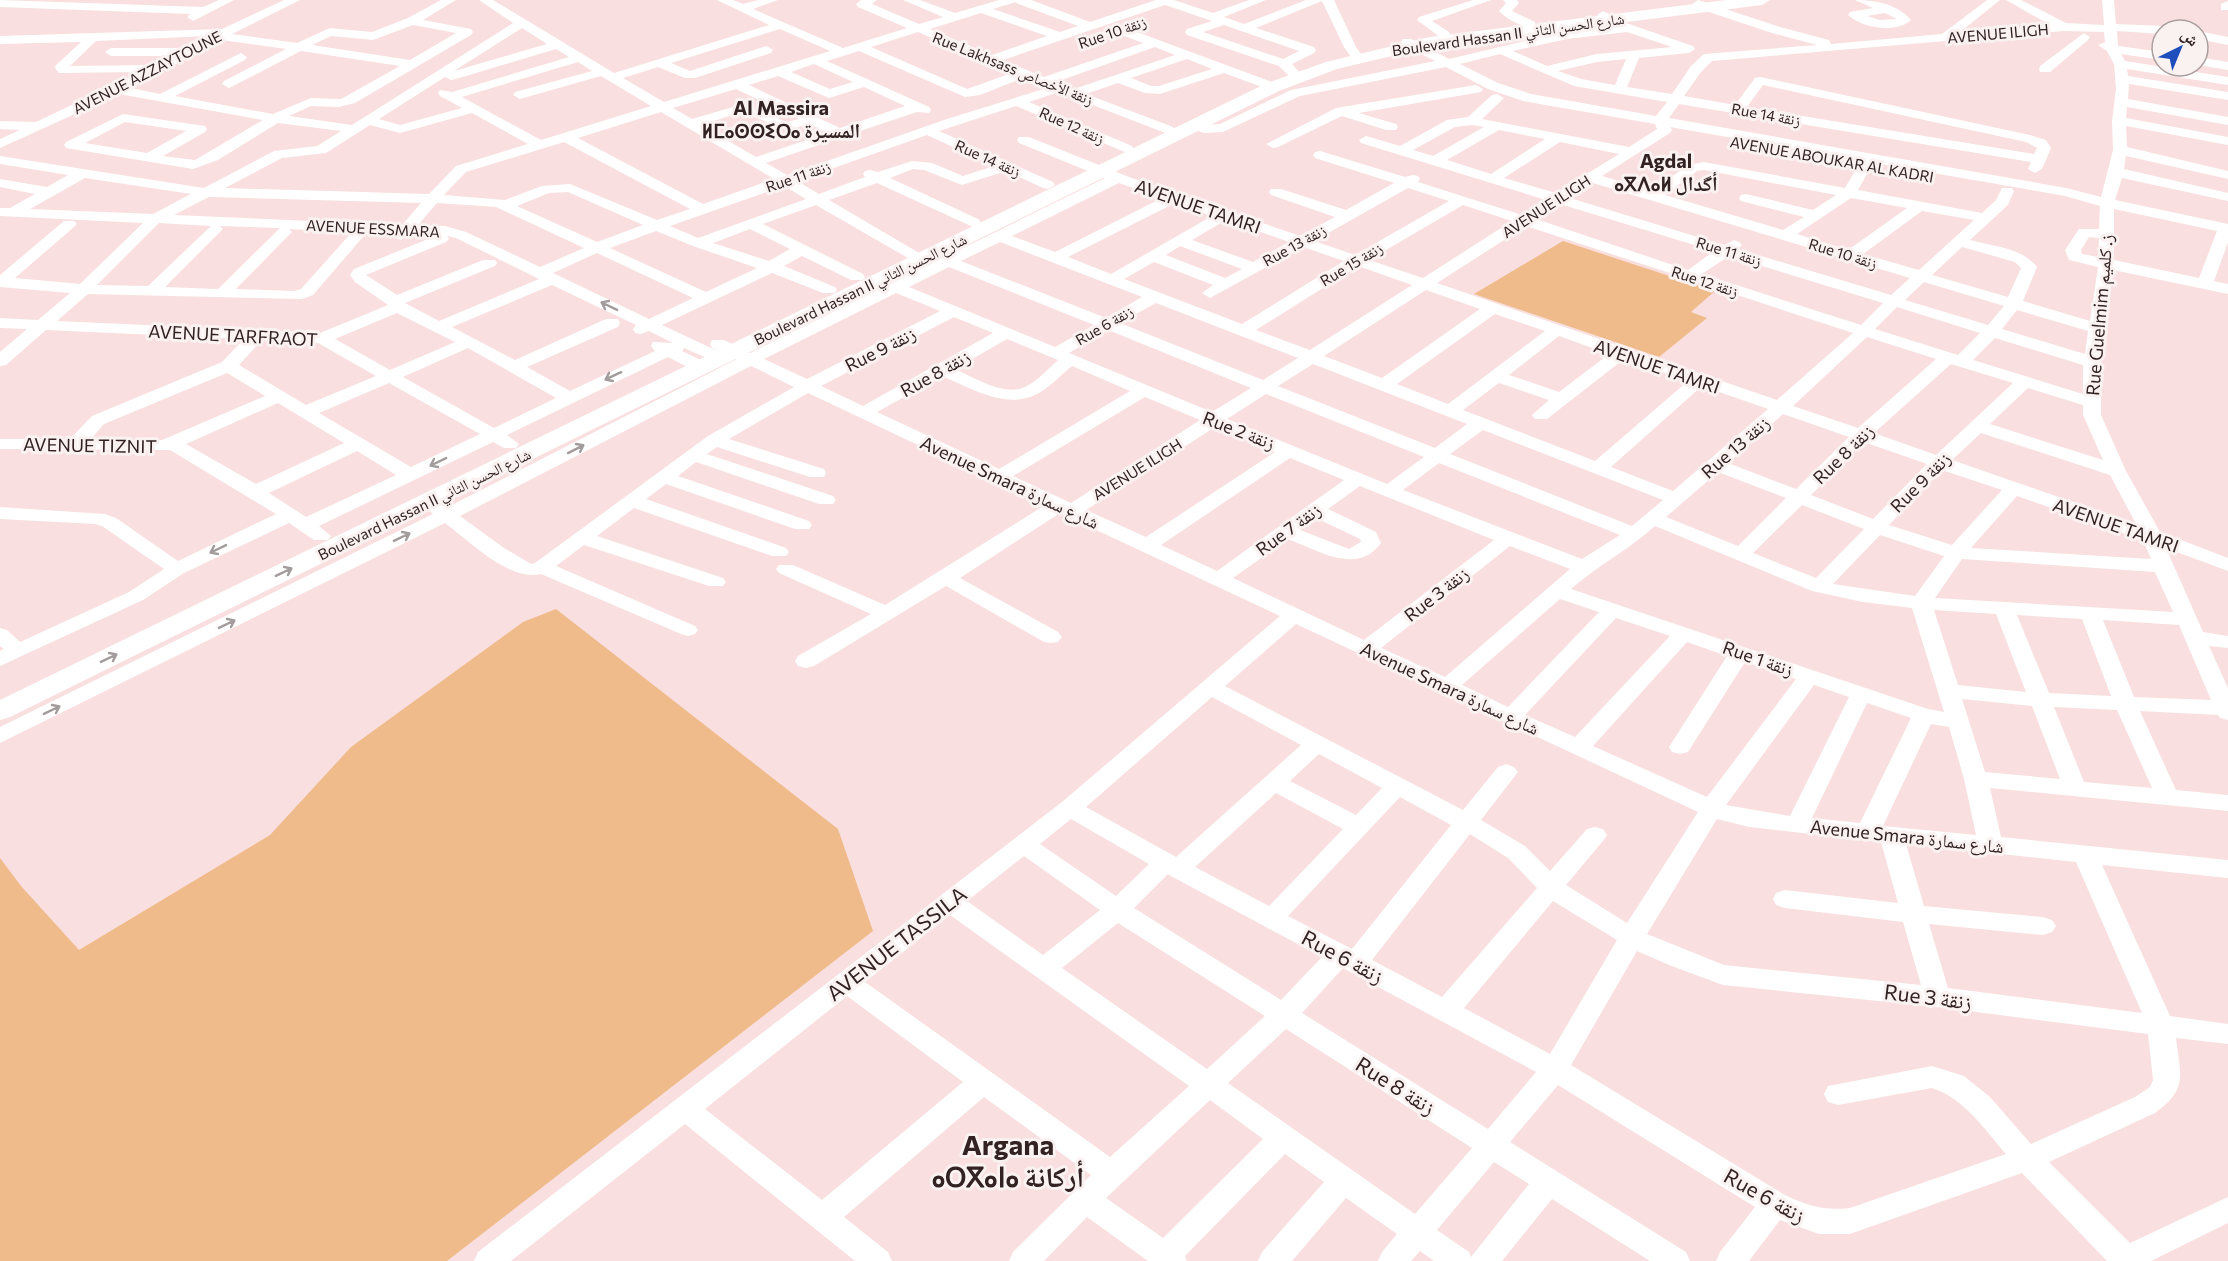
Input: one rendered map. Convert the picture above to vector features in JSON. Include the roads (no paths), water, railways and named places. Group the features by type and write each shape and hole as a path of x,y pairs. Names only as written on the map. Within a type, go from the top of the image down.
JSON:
{"main road":[{"name":"Boulevard Hassan II شارع الحسن الثاني","path":"1702,5 1730,0"},
{"name":"Boulevard Hassan II شارع الحسن الثاني","path":"1402,45 1606,17 1762,0"},
{"name":"Boulevard Hassan II شارع الحسن الثاني","path":"0,711 437,509 707,354 857,278 928,254 973,222 1048,185 1101,172 1127,149 1267,85 1290,68 1356,56 1445,35 1606,17"},
{"name":"Boulevard Hassan II شارع الحسن الثاني","path":"0,690 306,525 502,439 707,354 928,254 1273,87 1356,56"}],"street":[{"path":"150,36 228,0"},
{"name":"AVENUE AZZAYTOUNE","path":"0,144 117,90 294,0"},
{"path":"229,84 327,33 370,37 412,21 450,0"},
{"path":"485,0 606,75 818,199 928,254 1635,534"},
{"path":"723,0 842,51"},
{"path":"742,8 772,0"},
{"path":"403,232 458,171 1011,0"},
{"path":"1020,0 1089,26"},
{"path":"1128,0 1136,0"},
{"path":"1219,0 1242,7"},
{"path":"1164,1 1184,8 1218,19 1310,50 1290,68 1191,32 1218,19 1242,7 1260,0"},
{"path":"1279,0 1300,6"},
{"path":"1244,28 1317,0"},
{"path":"1328,0 1356,56"},
{"path":"1445,35 1423,20 1485,0"},
{"path":"1509,0 1513,3 1505,12 1531,25"},
{"path":"1861,0 1885,9"},
{"path":"1945,38 1994,0"},
{"path":"2012,0 2084,37 2118,64 2228,96"},
{"name":"Rue Guelmim ز. كلميم","path":"2108,0 2123,89 2119,121 2120,150 2107,203 2106,266 2092,362 2091,402 2095,424 2152,536 2227,711"},
{"name":"Rue 10 زنقة","path":"992,59 1164,1"},
{"path":"0,3 36,2 205,11"},
{"path":"0,17 36,2"},
{"path":"869,4 902,2 954,17"},
{"name":"Rue Lakhsass زنقة الأخصاص","path":"869,4 915,29 1168,130"},
{"path":"1702,5 1776,30 1840,47"},
{"path":"58,38 121,8"},
{"name":"Rue 10 زنقة","path":"1040,43 1063,48 1184,8"},
{"path":"981,9 1058,36"},
{"path":"2034,12 2111,25 2150,29"},
{"path":"1606,17 1627,28 1708,57"},
{"path":"151,157 200,129 123,118 71,145 107,151 199,164 274,118 310,103 346,103 467,32 412,21"},
{"path":"0,361 84,289 150,223 204,192 279,154 321,150 521,23"},
{"path":"520,95 658,63 781,25"},
{"name":"AVENUE ILIGH","path":"806,661 1214,420 1308,357 1524,221 1589,177 1632,152 1663,126 1696,69 1708,57 2063,27 2111,25"},
{"path":"1193,125 1204,129 1223,128 1296,93 1447,63 1567,35 1627,28"},
{"path":"1118,29 1267,85"},
{"path":"0,40 224,34 299,48 451,69"},
{"path":"2210,36 2228,40"},
{"path":"2045,69 2084,37"},
{"path":"92,38 60,67 62,69 158,68"},
{"path":"738,38 800,64"},
{"path":"1044,82 1155,43"},
{"path":"426,84 557,45"},
{"name":"AVENUE ABOUKAR AL KADRI","path":"1402,45 1519,96 1663,126 1760,161 1865,165 2073,202 2107,203"},
{"name":"AVENUE ABOUKAR AL KADRI","path":"1402,45 1431,66 1497,98 1663,126 1784,142 2030,185 2227,229"},
{"path":"858,46 968,94 1023,73"},
{"path":"1547,70 1597,58 1689,49"},
{"name":"Rue 14 زنقة","path":"1500,50 1571,81 2038,159"},
{"path":"77,52 189,52"},
{"path":"1620,89 1635,53"},
{"path":"658,63 690,75 775,54"},
{"path":"1075,93 1187,55"},
{"path":"164,97 241,57"},
{"path":"451,96 579,58"},
{"path":"2118,64 2150,58"},
{"path":"815,60 952,122"},
{"path":"2210,63 2228,66"},
{"path":"2118,64 2228,81"},
{"path":"1120,79 1150,90 1160,90 1225,69"},
{"path":"778,71 829,94"},
{"path":"1739,109 1760,81 2041,143 2044,148 2030,185"},
{"path":"786,108 864,83"},
{"path":"426,84 475,108 540,145"},
{"path":"737,84 873,150"},
{"name":"Rue 11 زنقة","path":"439,327 542,279 597,248 952,122 1059,88"},
{"path":"1273,144 1341,111 1476,89"},
{"path":"117,90 274,118 354,129"},
{"path":"1472,121 1497,98"},
{"name":"Rue 12 زنقة","path":"1016,101 1127,149"},
{"path":"2121,102 2228,121"},
{"path":"755,162 917,107"},
{"path":"369,120 400,129 475,108"},
{"path":"689,124 742,108 786,126 811,120"},
{"path":"1341,111 1428,136"},
{"path":"1882,134 1904,112"},
{"path":"1784,142 1795,119"},
{"path":"1401,151 1452,123 1472,121 1632,152"},
{"path":"2119,121 2228,141"},
{"path":"0,125 35,126"},
{"name":"Rue 13 زنقة","path":"1210,293 1407,182 1496,126"},
{"path":"1357,144 1391,127"},
{"name":"Rue 14 زنقة","path":"928,131 1048,185"},
{"path":"566,137 703,210"},
{"path":"1492,179 1557,138"},
{"path":"1903,163 1912,139"},
{"path":"1024,140 1101,172"},
{"name":"Rue 11 زنقة","path":"1357,144 1401,151 2092,362"},
{"name":"Rue 12 زنقة","path":"1357,144 1326,157 1689,276 2091,402"},
{"path":"2120,150 2228,176"},
{"path":"3,217 50,192 107,151"},
{"path":"0,160 204,192 433,199 505,205 706,298"},
{"path":"843,161 973,222"},
{"path":"1653,197 1693,168 1760,161 1850,192 1985,218"},
{"path":"0,182 32,164"},
{"path":"698,243 918,164 956,180 966,181 1007,166"},
{"path":"1785,236 1850,192 1865,165"},
{"path":"0,634 9,655 136,596 177,569 306,525 410,475 502,439 568,397 707,354 895,287 928,254 999,236 1101,172"},
{"name":"AVENUE TAMRI","path":"1101,172 2152,536 2228,565"},
{"path":"2116,172 2228,197"},
{"name":"Rue 10 زنقة","path":"1589,177 2013,305 2098,328"},
{"path":"0,182 50,192"},
{"path":"505,205 547,189 561,186 570,188 698,243 795,275 829,291"},
{"name":"Rue 13 زنقة","path":"1447,687 1584,567 1635,534 1840,355 1893,302 2003,202 2007,190"},
{"path":"1276,192 1348,216"},
{"path":"258,223 287,193"},
{"path":"1055,258 1173,198"},
{"path":"1746,198 1815,215"},
{"name":"Rue 15 زنقة","path":"1243,332 1356,261 1462,200"},
{"path":"1851,255 1919,206"},
{"path":"1111,280 1224,215"},
{"name":"AVENUE ESSMARA","path":"3,217 150,223 215,230 357,235 436,230 461,235 542,279 632,333 707,354"},
{"name":"AVENUE ESSMARA","path":"3,217 69,224 258,223 403,232 441,239 489,263 542,279 648,325 707,354"},
{"path":"0,282 69,224"},
{"path":"751,224 857,278"},
{"path":"1689,276 1760,229"},
{"path":"2205,284 2221,262 2227,229"},
{"path":"152,291 215,230"},
{"path":"224,292 284,232"},
{"path":"2108,234 2084,232 2073,250 2077,258 2106,266 2228,289"},
{"path":"0,282 84,289 301,295 307,292 357,235"},
{"path":"999,236 1675,498"},
{"path":"441,239 360,272 358,275 396,304 568,397"},
{"path":"1180,241 1254,268"},
{"path":"1961,242 2021,259 2026,263 2029,267 2013,305"},
{"path":"632,333 771,267 802,249"},
{"path":"1154,256 1226,284"},
{"path":"322,338 489,263"},
{"name":"Rue 2 زنقة","path":"895,287 1142,391 1506,539 1584,567"},
{"name":"Rue 6 زنقة","path":"941,369 996,392 1024,393 1034,388 1062,357 1105,325 1154,297"},
{"name":"Rue 8 زنقة","path":"1740,554 1860,436 1992,332 2013,305"},
{"path":"1383,386 1492,308"},
{"name":"Rue 9 زنقة","path":"542,567 714,440 808,386 953,311"},
{"name":"AVENUE TARFRAOT","path":"0,323 322,338 502,439"},
{"path":"514,367 612,323"},
{"path":"1450,411 1556,331"},
{"name":"Rue 8 زنقة","path":"863,413 1006,333"},
{"path":"75,446 98,420 228,366 257,336"},
{"path":"304,413 469,342"},
{"path":"1541,415 1621,353"},
{"path":"0,736 437,509 707,354"},
{"name":"Avenue Smara شارع سمارة","path":"707,354 808,386 998,477 1711,809 1749,819 1797,825 2228,868"},
{"path":"228,366 410,475"},
{"path":"1496,376 1562,399"},
{"path":"1598,468 1699,380"},
{"name":"Rue 9 زنقة","path":"1820,586 1938,463 2025,381"},
{"path":"998,477 1142,391"},
{"name":"AVENUE TIZNIT","path":"0,444 160,447 173,444 278,397"},
{"path":"1390,491 1480,423"},
{"path":"1978,426 2117,471"},
{"path":"714,440 817,473"},
{"path":"173,444 306,525"},
{"path":"255,492 356,444"},
{"path":"1146,546 1290,450"},
{"path":"693,455 825,501"},
{"path":"1715,464 1876,527 1956,553 2163,566"},
{"path":"664,477 802,525"},
{"name":"Rue 7 زنقة","path":"1218,580 1359,478"},
{"path":"1921,603 1956,553 2013,489"},
{"path":"633,501 782,560 888,614"},
{"path":"437,509 526,570 542,567 688,630"},
{"path":"1286,531 1348,555 1363,551 1371,543 1368,536 1314,510"},
{"path":"0,513 98,518 109,522 177,569"},
{"path":"1652,518 1820,586 1863,596 1921,603 2186,619"},
{"path":"583,538 716,582"},
{"name":"Rue 3 زنقة","path":"1366,649 1506,539"},
{"path":"946,578 1051,637"},
{"name":"Rue 1 زنقة","path":"1558,591 1924,715 1958,722"},
{"path":"1921,603 1976,779 1990,844"},
{"path":"2004,608 2075,788"},
{"path":"1511,717 1613,609"},
{"path":"2090,614 2126,705 2168,798"},
{"name":"AVENUE TASSILA","path":"489,1261 1070,808 1294,615"},
{"path":"1578,748 1684,633"},
{"path":"2196,638 2228,642"},
{"path":"1680,747 1740,652"},
{"path":"1394,1261 1556,1069 1608,976 1634,938 1711,809 1809,676"},
{"name":"Rue 3 زنقة","path":"1209,687 1494,837 1517,852 1550,886 1585,910 1634,938 1693,966 1724,975 1937,997 2228,1034"},
{"path":"1948,691 2042,700 2227,711"},
{"path":"1797,825 1861,694"},
{"path":"1924,715 1879,833 1914,914 1937,997"},
{"path":"1044,968 1274,782 1316,744"},
{"path":"1029,1260 1111,1174 1348,958 1467,823 1506,772"},
{"path":"1976,779 2228,803"},
{"path":"1274,782 1359,827"},
{"path":"1272,918 1396,786"},
{"name":"Rue 6 زنقة","path":"1070,808 1172,866 1556,1069 1775,1204 1810,1221 1829,1224 1850,1221 2027,1159 2145,1106 2161,1094 2167,1080 2161,1026 2085,854"},
{"path":"1447,1010 1594,834"},
{"name":"Rue 8 زنقة","path":"1024,844 1118,910 1675,1261"},
{"path":"1785,898 1914,914 2043,926"},
{"path":"950,902 1458,1261"},
{"path":"846,982 1111,1174"},
{"path":"1838,1094 1932,1077 1954,1084 1980,1105 2027,1159 2125,1260 2228,1209"},
{"path":"822,1218 982,1082"},
{"path":"684,1108 877,1261"},
{"path":"1085,1200 1168,1259 1283,1137"},
{"path":"1273,1261 1344,1180"},
{"path":"1484,1261 1549,1181"},
{"path":"1731,1261 1775,1204"}],"district":[{"name":"Al Massira ⵍⵎⴰⵙⵙⵉⵔⴰ المسيرة","path":"781,118"},
{"name":"Agdal ⴰⴳⴷⴰⵍ أگدال","path":"1666,172"},
{"name":"Argana ⴰⵔⴳⴰⵏⴰ أركانة","path":"1008,1160"}]}
